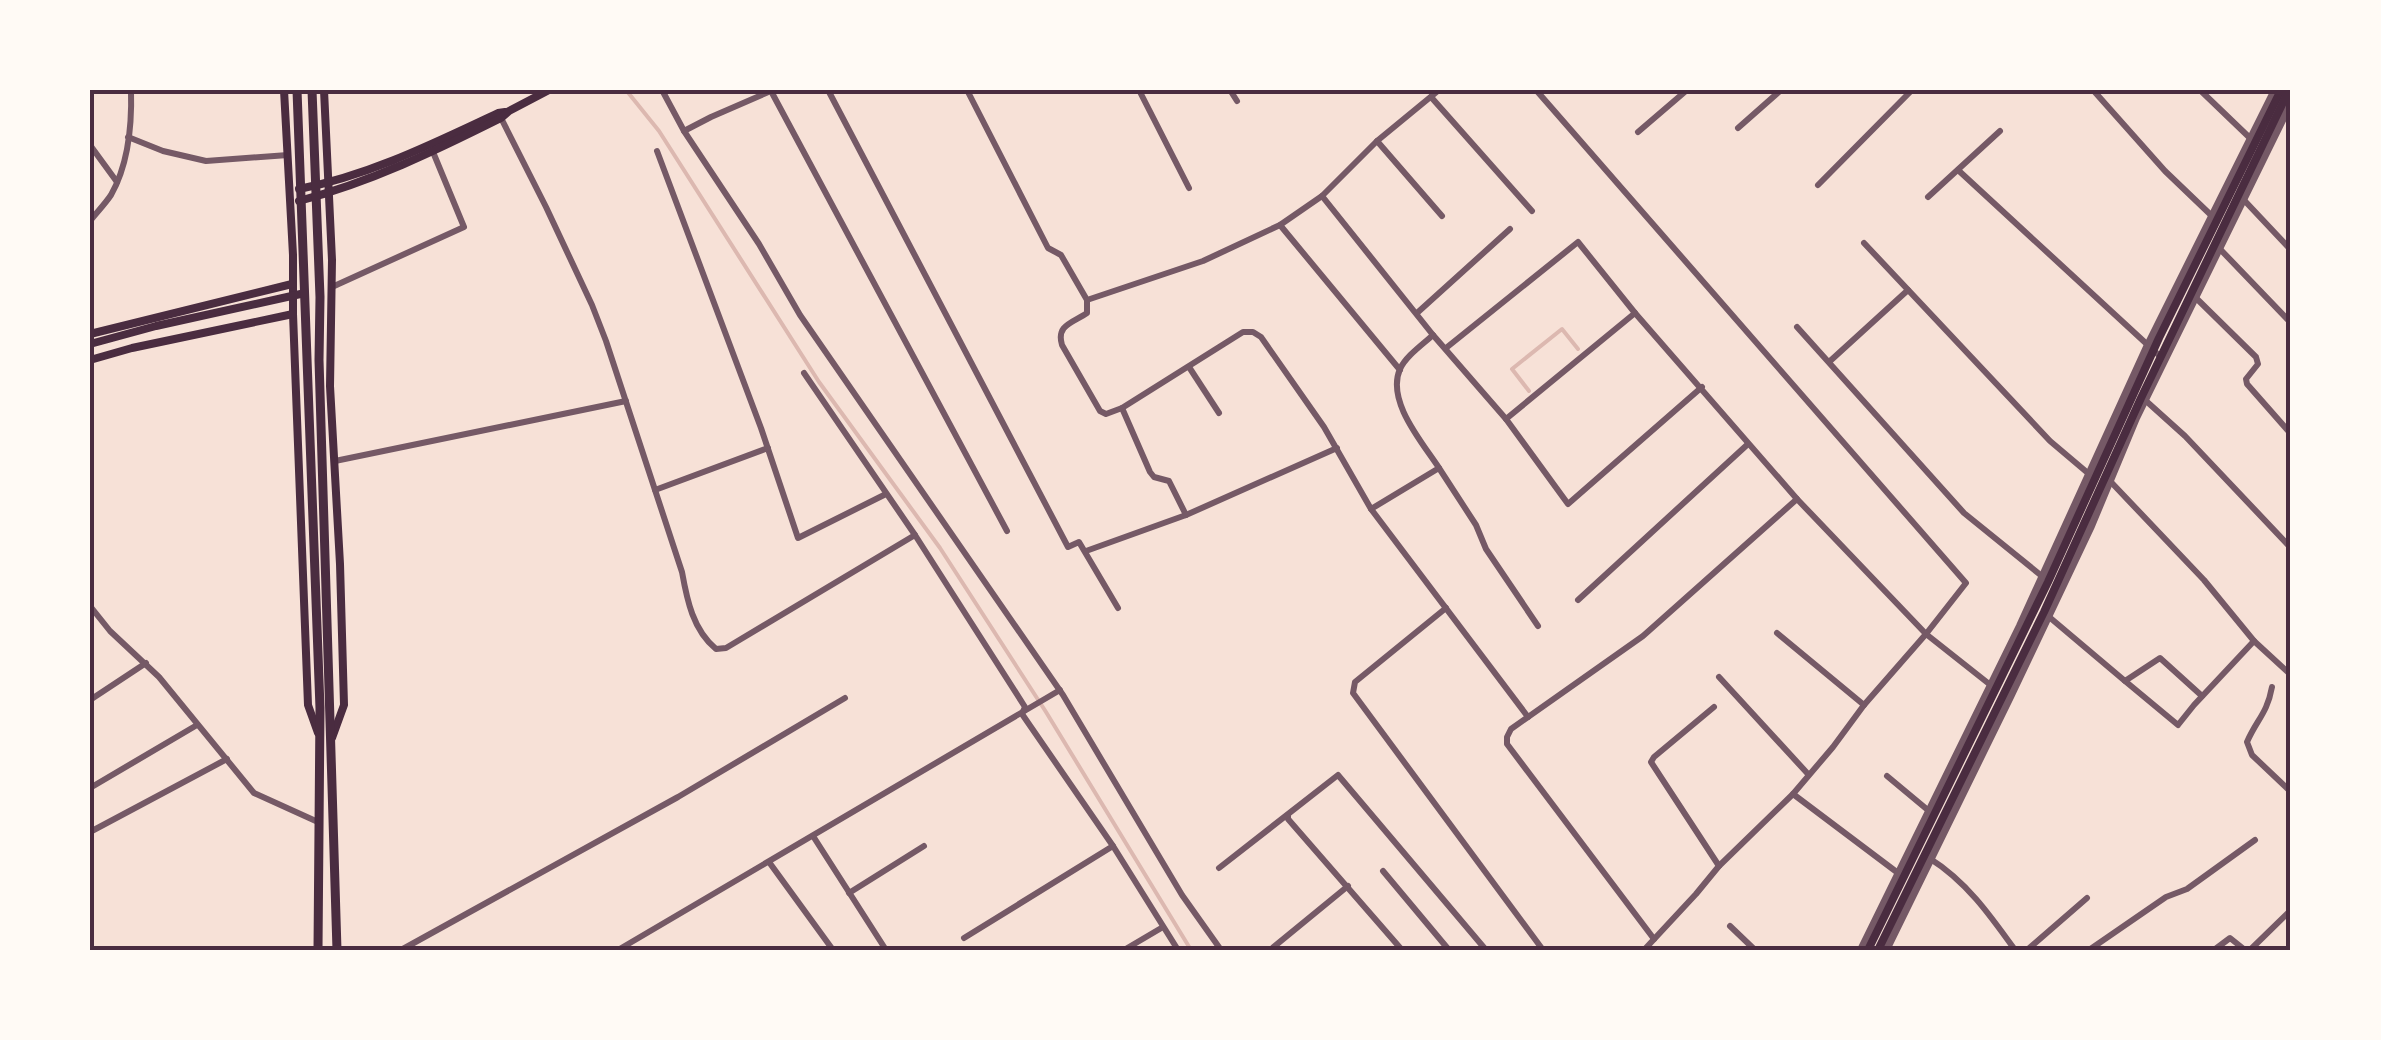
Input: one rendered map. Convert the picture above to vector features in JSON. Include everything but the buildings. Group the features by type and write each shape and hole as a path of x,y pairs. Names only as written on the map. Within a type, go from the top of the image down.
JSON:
{"main road":[{"path":"284,90 308,705 320,738"},
{"path":"298,90 320,708 318,950"},
{"path":"312,90 337,950"},
{"path":"324,90 332,287 330,386 344,705 332,738"},
{"path":"290,203 388,164 550,90"},
{"path":"1865,950 2028,623 2278,90"},
{"path":"1878,950 2038,625 2140,398 2289,90"},
{"path":"290,191 328,188 381,175 500,115"},
{"path":"90,334 292,284"},
{"path":"90,344 305,293"},
{"path":"90,360 293,314"},
{"path":"295,344 332,335"},
{"path":"295,344 332,346"}],"street":[{"path":"90,220 117,182 132,114 131,90"},
{"path":"662,90 684,132 759,244 800,315 1060,690 1182,895 1221,950"},
{"path":"828,90 1068,547 1079,542 1118,608"},
{"path":"967,90 1048,248 1061,255 1087,300 1086,313 1062,328 1059,335 1100,411 1106,414 1122,408 1244,332 1261,337 1324,428 1371,509 1528,717"},
{"path":"1139,90 1190,188"},
{"path":"1230,90 1236,100"},
{"path":"1087,300 1203,261 1280,224 1322,196 1377,142 1439,90"},
{"path":"1536,90 1966,582 1793,794 1719,866 1644,950"},
{"path":"1638,132 1687,90"},
{"path":"1738,128 1781,90"},
{"path":"1818,185 1912,90"},
{"path":"2093,90 2212,217"},
{"path":"2200,90 2250,139"},
{"path":"1865,950 2148,345 2278,90"},
{"path":"684,132 772,91 1007,531"},
{"path":"1431,97 1532,211"},
{"path":"1886,950 2010,697 2164,360 2291,102"},
{"path":"500,115 592,305 656,490 695,623 708,642 716,649 726,648 915,535"},
{"path":"1928,197 2000,131"},
{"path":"128,137 163,152 206,161 288,155"},
{"path":"1377,142 1442,216"},
{"path":"90,145 117,182"},
{"path":"656,151 798,538 886,494"},
{"path":"332,287 464,227 433,152"},
{"path":"1958,170 2164,360"},
{"path":"1322,196 1506,419 1568,504 1702,387"},
{"path":"2243,199 2291,250"},
{"path":"1280,224 1400,370"},
{"path":"1416,313 1510,229"},
{"path":"1446,348 1578,242 1797,499 1926,634 2010,697"},
{"path":"1864,243 2050,441 2090,474"},
{"path":"2220,248 2291,323"},
{"path":"1828,362 1908,290"},
{"path":"2195,298 2256,357 2258,364 2246,379 2247,384 2291,434"},
{"path":"1506,419 1635,312"},
{"path":"1797,326 1964,512 2042,576"},
{"path":"1433,335 1400,370 1397,395 1476,524 1486,549 1538,626"},
{"path":"1188,367 1220,414"},
{"path":"804,373 1025,706 1022,714"},
{"path":"2145,400 2185,436 2291,548"},
{"path":"335,461 626,401"},
{"path":"1122,408 1150,472 1169,482 1186,515"},
{"path":"1578,600 1748,444"},
{"path":"656,490 768,448"},
{"path":"1086,552 1186,515 1336,448"},
{"path":"1371,509 1439,468"},
{"path":"2110,481 2204,580 2254,641 2291,675"},
{"path":"1654,939 1507,744 1507,737 1511,729 1643,636 1797,499"},
{"path":"90,606 110,631 146,663 254,793 318,822"},
{"path":"1446,608 1355,682 1353,693 1543,950"},
{"path":"2048,616 2178,726 2254,641"},
{"path":"1777,633 1864,705"},
{"path":"2126,681 2160,658 2202,696"},
{"path":"90,700 146,663"},
{"path":"1719,677 1808,774"},
{"path":"2272,687 2268,709 2247,742 2252,755 2291,792"},
{"path":"618,950 1060,690"},
{"path":"400,950 678,797 845,698"},
{"path":"1714,708 1651,762 1719,866"},
{"path":"1022,714 1178,950"},
{"path":"90,788 197,725"},
{"path":"90,832 226,759"},
{"path":"1219,868 1338,775 1486,950"},
{"path":"1886,776 1929,811"},
{"path":"1793,794 1898,873"},
{"path":"1288,816 1402,950"},
{"path":"813,836 886,950"},
{"path":"2089,950 2166,897 2187,889 2255,840"},
{"path":"849,893 924,846"},
{"path":"964,938 1112,846"},
{"path":"1911,846 1952,872 2015,950"},
{"path":"768,862 833,950"},
{"path":"1383,871 1450,950"},
{"path":"1270,950 1348,886"},
{"path":"2028,950 2087,898"},
{"path":"2214,950 2230,938 2248,950 2291,910"},
{"path":"1124,950 1163,926"},
{"path":"1730,926 1755,950"}],"waterway":[{"path":"626,90 659,131 819,382 940,548 1046,712 1191,950"},
{"path":"1529,391 1512,369 1562,329 1578,349"}]}
